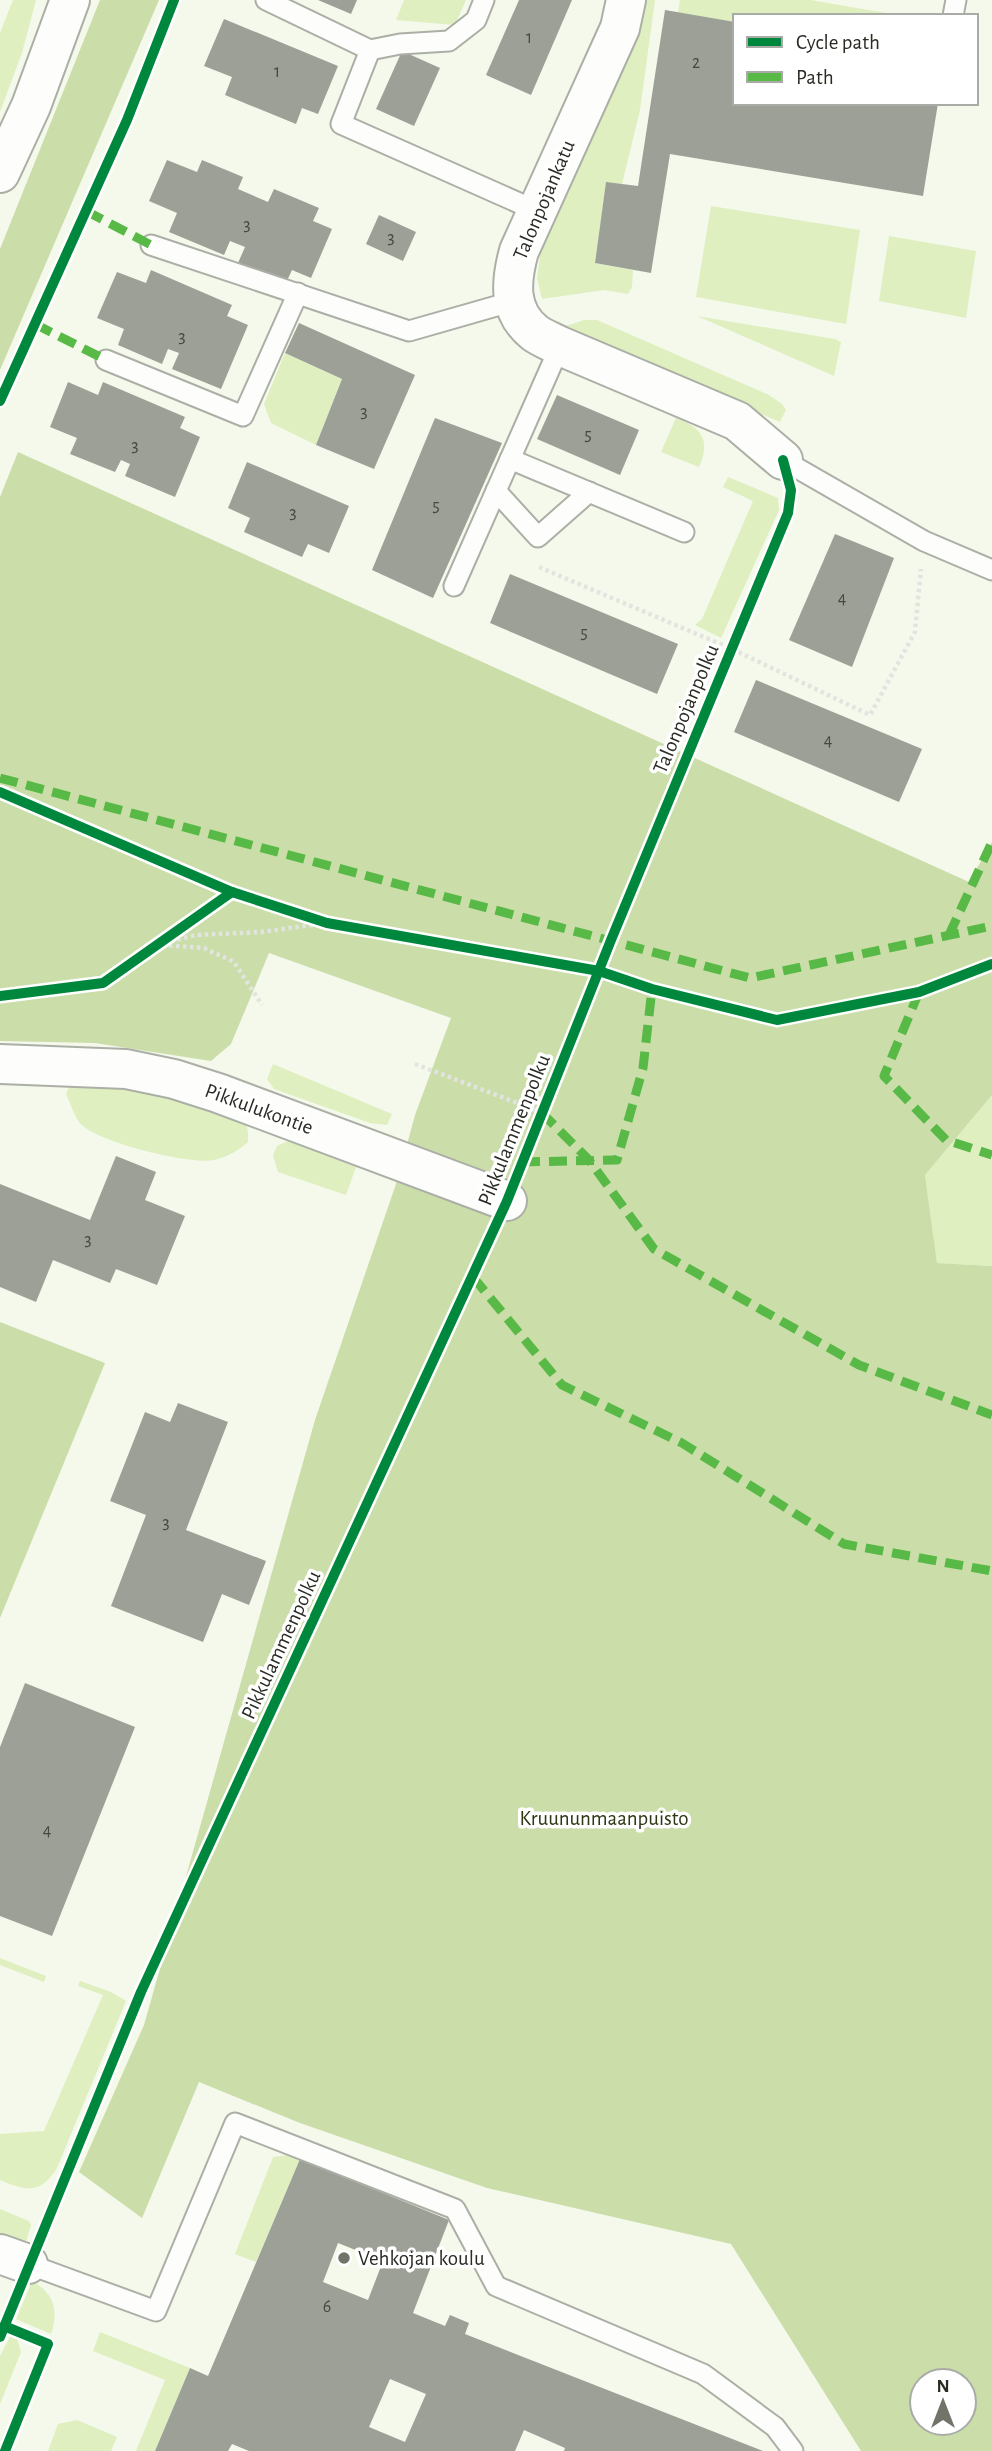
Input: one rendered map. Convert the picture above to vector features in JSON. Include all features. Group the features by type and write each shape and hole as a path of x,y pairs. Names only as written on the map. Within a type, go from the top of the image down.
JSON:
{"street":[{"path":"0,173 31,106 70,0"},
{"name":"Talonpojankatu","path":"514,301 512,277 519,251 620,28 626,0"},
{"path":"514,301 534,332 737,421 783,460"},
{"name":"Pikkulukontie","path":"0,1063 126,1069 174,1079 507,1201"}],"lane":[{"path":"266,0 370,50 400,44 449,41 476,20 484,0"},
{"path":"370,50 341,124 537,211"},
{"path":"151,245 409,331 514,301"},
{"path":"106,360 243,416 298,293"},
{"path":"454,586 560,345"},
{"path":"510,459 684,532"},
{"path":"783,460 923,541 992,570"},
{"path":"496,491 538,537 589,492"},
{"path":"14,2259 156,2311 236,2123 455,2208 496,2286 703,2374 775,2427 793,2451"}],"path":[{"path":"538,537 534,565 732,649 870,715 915,632 923,541"},
{"path":"303,916 340,926"},
{"path":"147,952 190,922"},
{"path":"158,945 196,935 261,932 327,923"},
{"path":"158,945 204,948 234,962 262,1005"},
{"path":"415,1064 541,1112"}],"green space":[{"path":"13,0 36,0 22,53 0,112 0,33"},
{"path":"100,0 159,0 0,370 0,249"},
{"path":"404,0 466,0 455,25 396,20"},
{"path":"645,0 655,0 640,110 622,184 606,183 595,263 633,270 632,287 628,294 604,290 542,299 537,278 542,242 637,29"},
{"path":"680,0 810,0 892,14 733,14 733,22 678,13"},
{"path":"711,206 860,230 846,324 696,297"},
{"path":"889,236 976,251 966,318 879,301"},
{"path":"697,316 835,339 841,342 834,376"},
{"path":"584,320 597,320 769,395 786,410 780,422 566,326"},
{"path":"285,353 342,379 316,445 271,423 264,404"},
{"path":"676,418 692,426 702,436 704,449 699,467 661,452"},
{"name":"Kruununmaanpuisto","path":"18,452 969,882 992,842 992,1095 925,1175 937,1263 992,1266 992,2451 861,2451 731,2244 487,2188 300,2123 199,2082 142,2218 79,2172 144,2025 315,1420 398,1178 415,1115 451,1018 269,953 231,1044 211,1061 95,1043 0,1041 0,497"},
{"path":"728,477 778,498 779,510 721,638 695,625 702,619 753,501 723,487"},
{"path":"273,1064 392,1114 387,1125 370,1123 274,1089 267,1079"},
{"path":"70,1085 145,1092 182,1100 244,1122 248,1142 223,1157 202,1161 165,1156 104,1138 80,1123 66,1094"},
{"path":"992,1095 992,1266 937,1263 925,1175"},
{"path":"288,1141 356,1167 346,1195 278,1172 273,1155 277,1146"},
{"path":"0,1322 105,1363 0,1618"},
{"path":"0,1958 46,1976 44,1982 0,1965"},
{"path":"80,1981 111,1992 126,2001 57,2168 45,2183 38,2187 17,2187 0,2180 0,2134 44,2131 103,1995 78,1986"},
{"path":"288,2155 300,2159 256,2262 235,2254 273,2157"},
{"path":"0,2209 29,2221 31,2225 25,2245 0,2239"},
{"path":"32,2281 45,2291 53,2303 51,2334 16,2319"},
{"path":"100,2332 190,2368 155,2451 136,2451 165,2380 93,2351"},
{"path":"11,2335 17,2338 21,2352 0,2404 0,2356"},
{"path":"77,2420 117,2437 111,2451 48,2451 58,2424"}],"building":[{"path":"318,0 357,0 351,14"},
{"path":"519,0 572,0 531,95 486,75"},
{"path":"665,10 733,22 733,105 938,105 923,196 670,154 651,273 595,263 606,182 638,186"},
{"path":"224,19 338,66 318,114 302,108 296,124 225,95 232,77 204,66"},
{"path":"402,51 440,68 414,126 376,109"},
{"path":"167,160 197,172 202,160 243,177 238,189 268,202 274,189 319,208 313,221 332,229 311,278 292,270 286,283 238,263 245,247 230,241 224,255 169,232 177,213 149,201"},
{"path":"379,215 416,232 403,261 366,244"},
{"path":"151,270 232,305 227,316 248,325 221,389 172,369 179,353 168,349 162,364 118,345 124,329 97,318 117,272 146,283"},
{"path":"299,323 415,375 374,469 316,445 342,379 285,353"},
{"path":"68,382 98,395 103,382 185,417 180,428 200,437 175,497 125,476 130,464 121,460 115,472 70,454 77,438 50,427"},
{"path":"557,395 639,430 620,475 537,439"},
{"path":"435,418 502,443 433,598 372,570"},
{"path":"247,462 349,506 329,553 308,544 302,557 244,532 250,518 228,508"},
{"path":"835,534 894,558 852,667 789,640"},
{"path":"510,574 678,644 657,694 490,623"},
{"path":"756,680 922,749 899,802 734,732"},
{"path":"116,1156 156,1172 145,1200 185,1216 157,1285 116,1269 110,1283 53,1260 36,1302 0,1287 0,1184 90,1220"},
{"path":"178,1403 228,1422 186,1530 266,1561 249,1605 222,1594 203,1642 111,1606 146,1515 110,1501 145,1412 170,1422"},
{"path":"25,1683 135,1727 52,1936 0,1916 0,1747"},
{"path":"300,2159 449,2220 413,2313 445,2326 450,2315 469,2323 465,2334 763,2451 564,2451 565,2448 524,2430 515,2451 249,2451 232,2444 228,2451 155,2451 190,2368 208,2376","holes":["338,2243 383,2261 368,2300 323,2282","390,2379 426,2394 405,2442 369,2427"]}],"marked path":[{"path":"86,211 151,245"},
{"path":"35,324 106,360"},
{"path":"0,778 750,978 992,926"},
{"path":"949,935 992,842"},
{"path":"522,1162 617,1160 643,1068 652,989"},
{"path":"919,992 884,1076 946,1140 992,1155"},
{"path":"541,1112 589,1160 654,1249 859,1365 992,1415"},
{"path":"473,1277 562,1385 682,1443 844,1544 992,1571"}],"cycle path":[{"path":"0,401 127,120 174,0"},
{"name":"Talonpojanpolku","path":"0,2337 141,1992 507,1201 611,940 788,513 791,490 783,460"},
{"path":"0,792 232,892 327,923 599,971 652,989 777,1020 919,992 992,964"},
{"path":"0,996 103,983 232,892"},
{"path":"4,2326 48,2344 5,2451"}],"place":[{"name":"Vehkojan koulu","path":"344,2258"}]}
